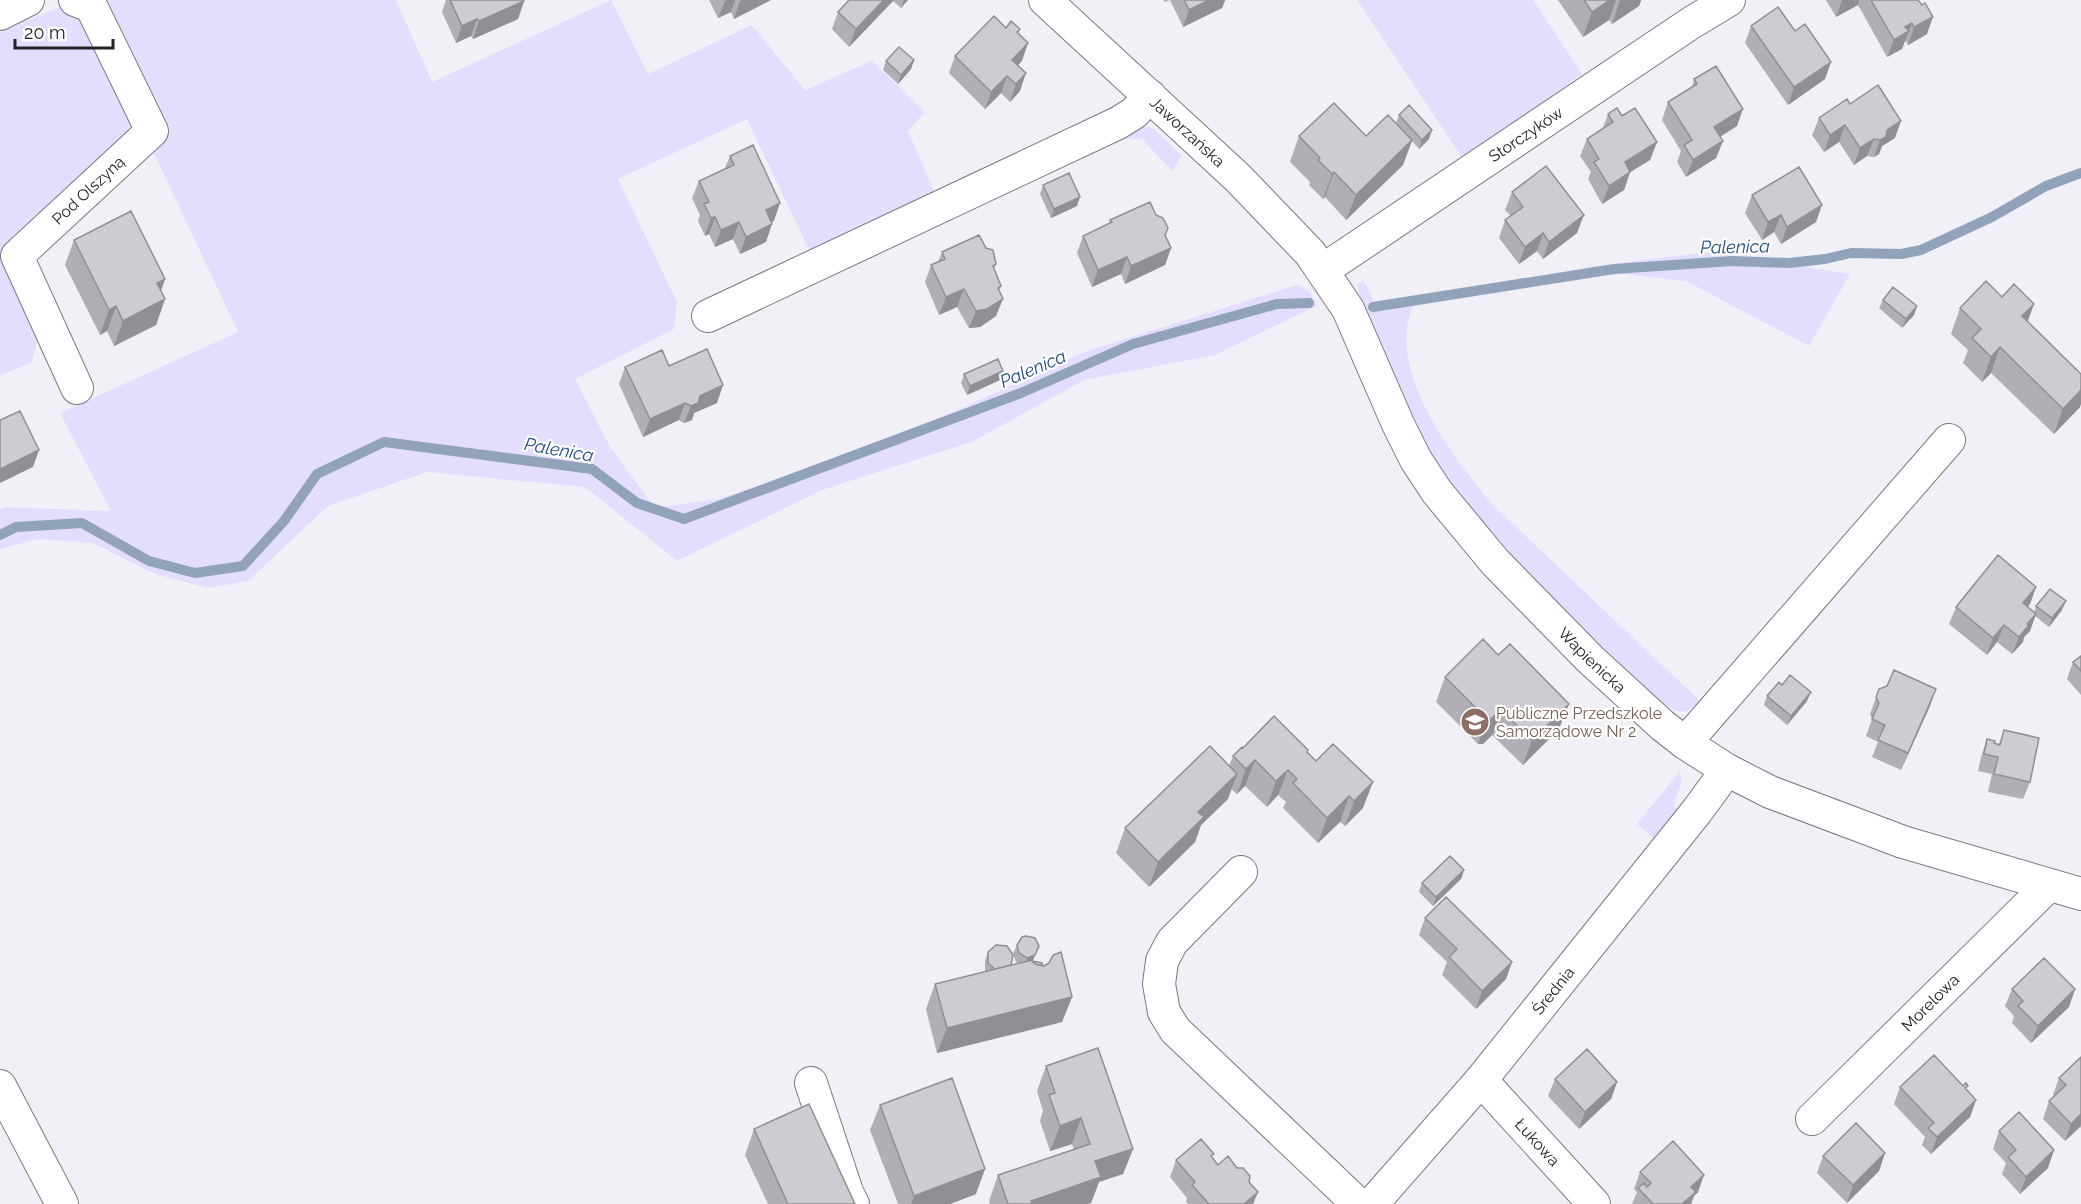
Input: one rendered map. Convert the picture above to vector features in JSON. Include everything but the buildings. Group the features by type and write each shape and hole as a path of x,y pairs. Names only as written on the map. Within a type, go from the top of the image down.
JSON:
{"street":[{"path":"0,14 28,0"},
{"name":"Pod Olszyną","path":"75,0 91,6 152,131 17,256 77,388"},
{"name":"Jaworzańska","path":"1045,0 1267,206 1295,235 1323,270"},
{"name":"Storczyków","path":"1323,270 1691,23 1729,0"},
{"path":"708,316 1118,123 1134,113 1150,96"},
{"name":"Wapienicka","path":"1323,270 1348,309 1398,424 1416,460 1437,492 1495,562 1582,651 1685,744 1727,770 1770,792 1903,842 2081,894"},
{"path":"1685,744 1949,440"},
{"name":"Średnia","path":"1372,1204 1481,1080 1697,811 1727,770"},
{"path":"1241,872 1172,942 1162,961 1159,984 1164,1011 1175,1030 1358,1204"},
{"name":"Morelowa","path":"1812,1119 2049,885"},
{"name":"Łukowa","path":"1481,1080 1594,1204"},
{"path":"811,1083 853,1204"},
{"path":"0,1086 62,1204"}],"shaded area":[{"path":"107,0 396,0 432,82 611,0 648,74 752,25 805,90 872,61 925,112 908,131 935,193 810,252 747,119 618,179 677,302 674,329 575,379 610,447 655,508 718,499 817,466 960,409 1084,352 1297,285 1308,290 1318,305 1215,355 1084,380 974,441 822,490 677,561 585,487 427,472 328,506 248,581 208,588 155,574 93,543 38,539 0,549 0,509 4,507 111,511 60,413 238,332 151,147 170,128"},
{"path":"1357,0 1533,0 1582,74 1463,159"},
{"path":"62,6 86,16 134,128 13,236 4,248 4,260 38,337 32,362 0,376 0,32"},
{"path":"1140,126 1153,128 1182,156 1172,171 1142,139 1122,139 1120,136"},
{"path":"1708,252 1850,274 1809,346 1686,281 1614,273 1534,285 1533,278 1626,262"},
{"path":"1363,280 1378,309 1415,303 1407,328 1408,355 1415,383 1427,411 1460,464 1494,506 1699,700 1691,709 1682,712 1662,704 1534,580 1458,496 1425,444 1392,377 1357,286"},
{"path":"1680,771 1682,782 1673,806 1680,811 1662,836 1654,839 1637,824"}],"waterway":[{"name":"Palenica","path":"1373,307 1614,269 1732,261 1789,263 1851,253 1901,254 1921,250 1992,217 2046,186 2081,173"},
{"name":"Palenica","path":"0,535 16,527 82,523 149,561 195,573 243,566 284,521 317,474 384,442 592,469 637,503 684,519 1021,393 1133,344 1277,304 1309,303"}],"place":[{"name":"Publiczne Przedszkole Samorządowe Nr 2","path":"1475,722"}]}
